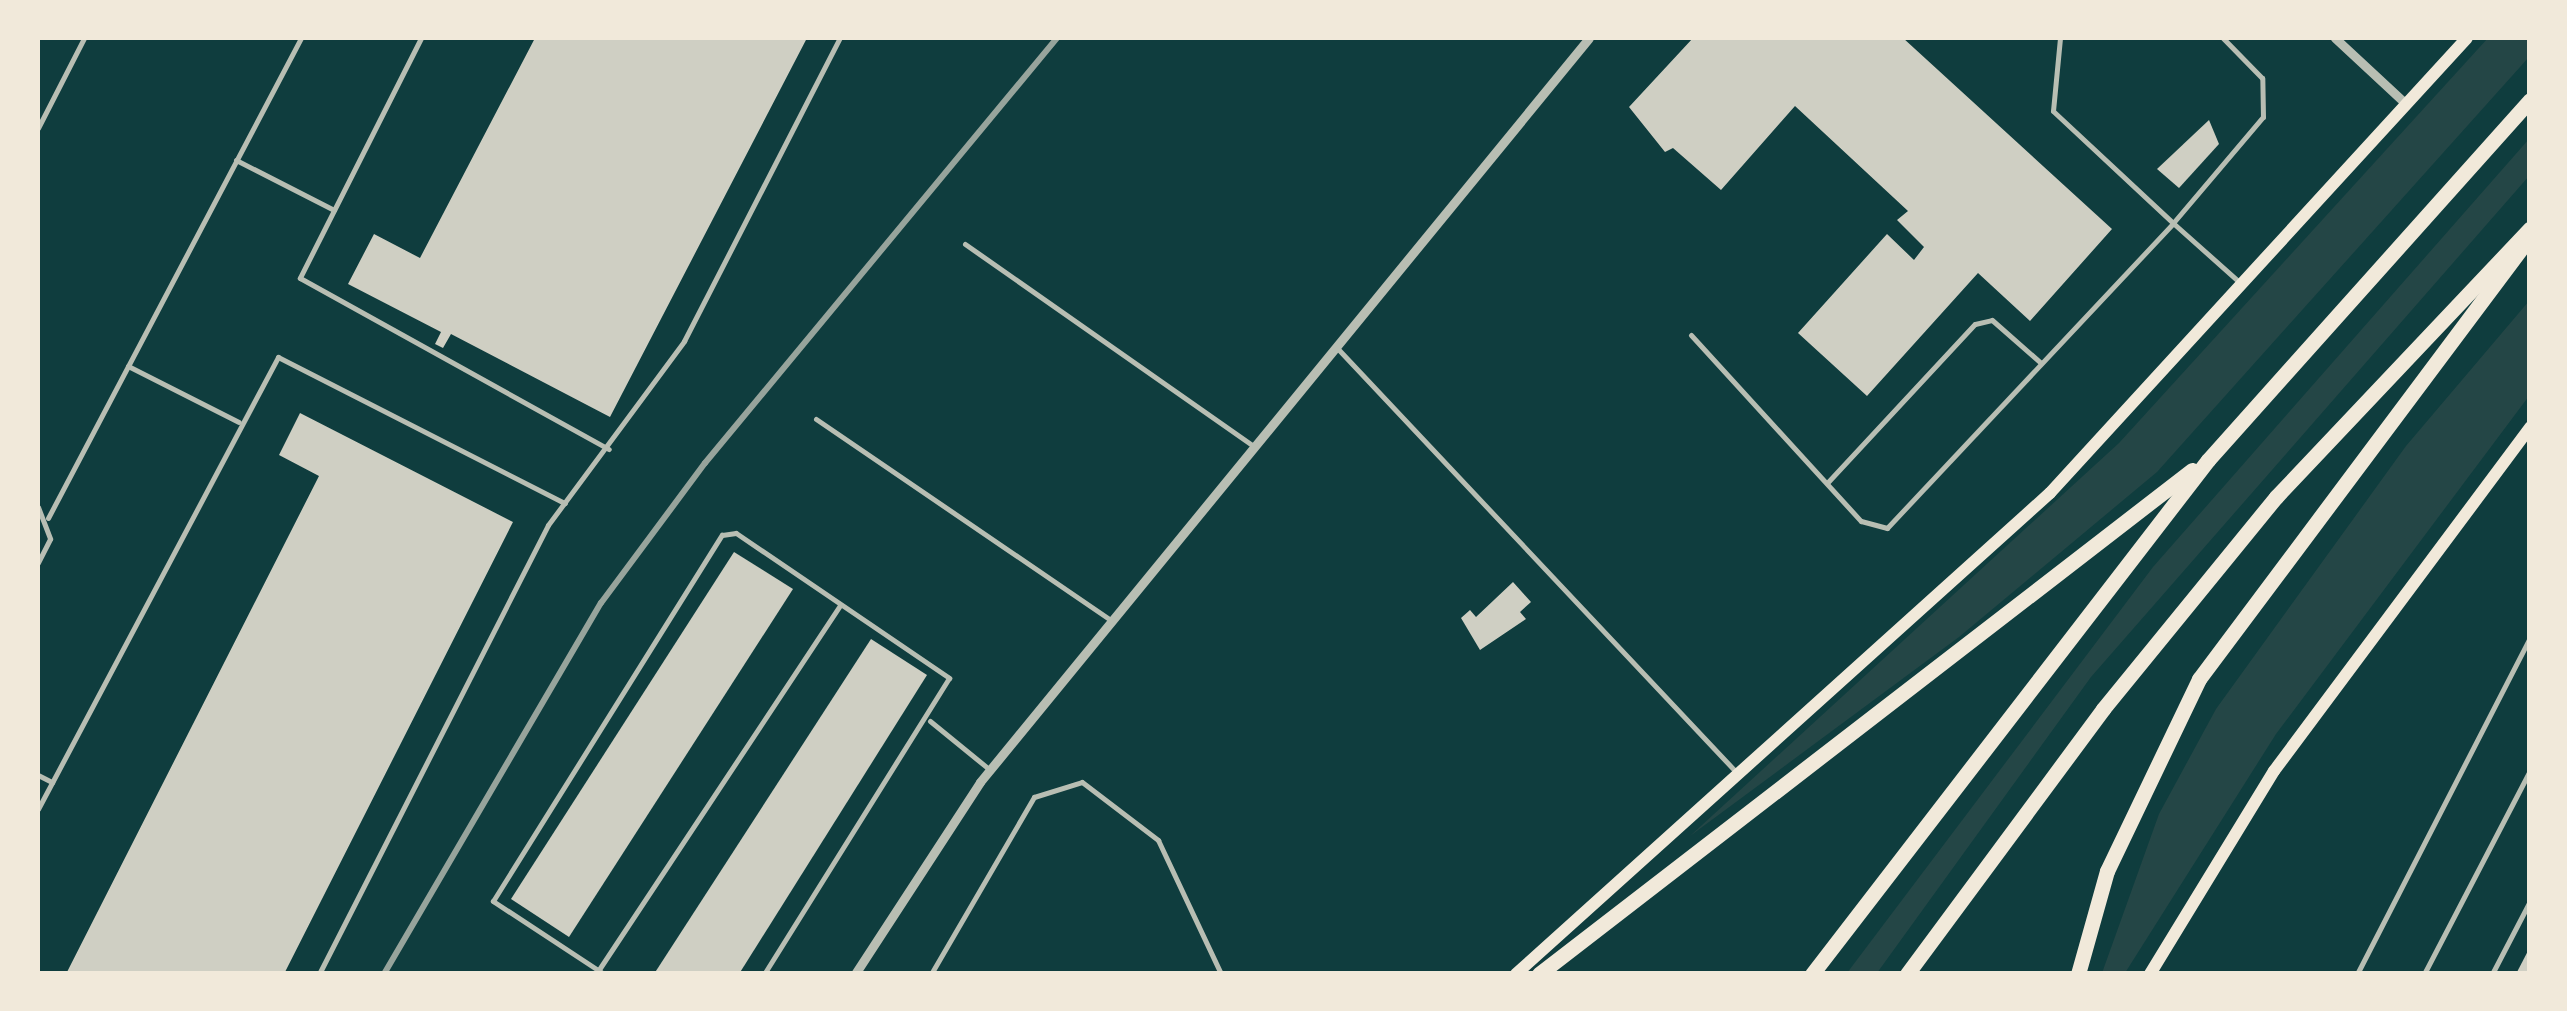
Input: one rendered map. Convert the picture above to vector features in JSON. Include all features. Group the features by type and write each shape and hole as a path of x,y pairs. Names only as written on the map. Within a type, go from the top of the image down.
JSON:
{"highway":[{"path":"1812,974 2208,460 2530,100"},
{"path":"1907,974 2103,709 2276,497 2530,228"},
{"path":"2078,974 2107,870 2198,680 2530,236"},
{"path":"1540,974 2208,460"}],"main road":[{"path":"1516,974 2050,493 2244,286 2467,38"},
{"path":"2150,974 2274,772 2530,428"}],"street":[{"path":"855,974 990,770 1339,350 1589,38"},
{"path":"2335,38 2406,104"}],"lane":[{"path":"38,128 84,38"},
{"path":"38,563 48,518 301,38"},
{"path":"421,38 300,278 306,290 609,449"},
{"path":"319,974 564,503 609,449 684,341 840,38"},
{"path":"2060,38 2053,112 2244,286"},
{"path":"1691,335 1861,520 1887,528 2173,223 2263,117 2262,78 2223,38"},
{"path":"236,160 334,210"},
{"path":"965,244 1257,448"},
{"path":"1826,484 1975,324 1992,320 2041,364"},
{"path":"1339,350 1739,775"},
{"path":"38,809 269,365 278,357 301,362 564,503"},
{"path":"128,366 239,422"},
{"path":"816,419 1112,621"},
{"path":"38,507 48,518"},
{"path":"764,974 930,721 950,678 736,533 722,535 492,901 600,972 840,604"},
{"path":"2357,974 2530,638"},
{"path":"930,721 990,770"},
{"path":"2424,974 2530,770"},
{"path":"38,775 52,782"},
{"path":"931,974 1034,797 1082,782 1158,840 1221,974"},
{"path":"2492,974 2530,901"}],"shaded area":[{"path":"2488,38 2529,38 2529,57 2157,472 1959,637 1690,836 2119,443"},
{"path":"2529,139 2529,176 2091,677 1877,973 1847,973 2153,567"},
{"path":"2529,301 2529,396 2276,734 2125,973 2102,973 2159,814 2216,709 2406,446"}],"building":[{"path":"535,38 807,38 610,417 451,334 443,348 435,344 441,332 348,284 374,234 420,258"},
{"path":"1693,38 1903,38 2112,229 2030,321 1978,273 1867,396 1798,333 1887,234 1914,260 1924,247 1897,220 1908,211 1795,106 1721,190 1673,148 1665,152 1629,107"},
{"path":"2209,120 2219,144 2179,188 2157,169"},
{"path":"300,413 513,522 284,974 66,974 319,476 279,455"},
{"path":"734,552 793,589 569,937 511,899"},
{"path":"1513,582 1531,602 1520,612 1526,619 1480,650 1461,618 1470,610 1476,617"},
{"path":"871,639 927,675 739,974 654,974"},
{"path":"2530,947 2530,974 2516,974"}],"railway":[{"path":"384,974 601,603 705,463 1057,38"}]}
